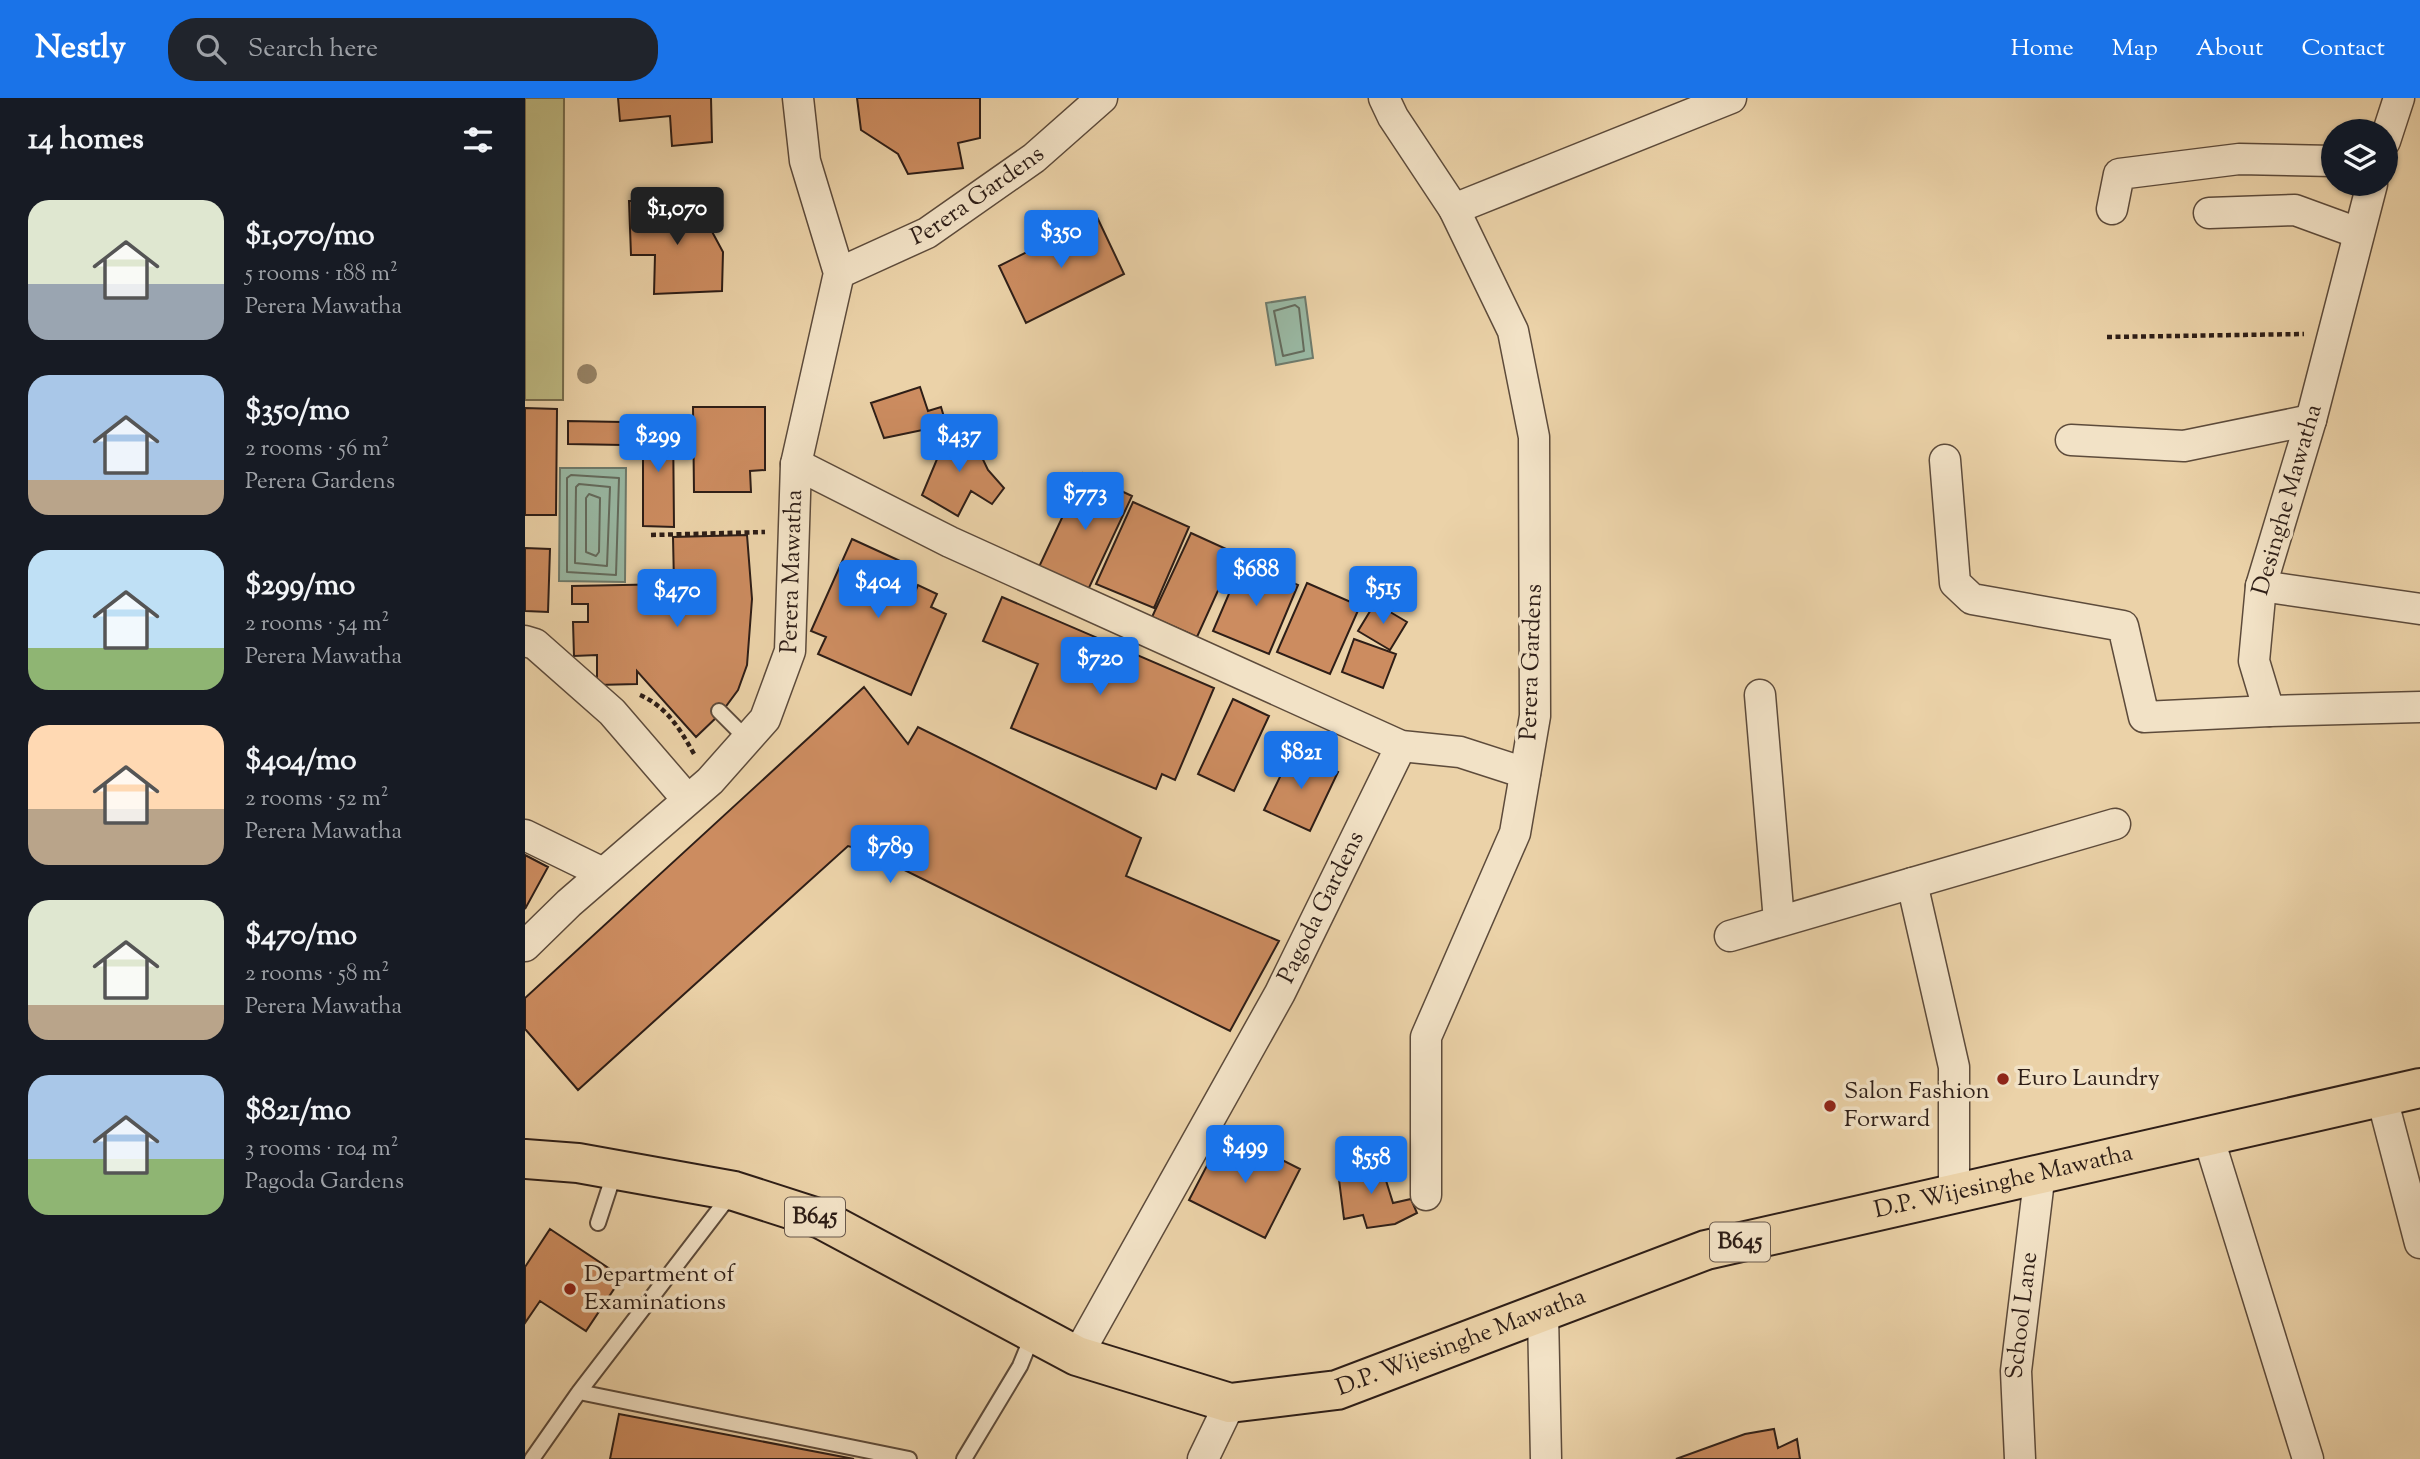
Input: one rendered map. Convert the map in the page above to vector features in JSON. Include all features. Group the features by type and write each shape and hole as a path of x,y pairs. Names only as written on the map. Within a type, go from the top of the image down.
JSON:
{"main road":[{"name":"D.P. Wijesinghe Mawatha","path":"525,1159 616,1170 734,1191 821,1219 1077,1356 1230,1403 1337,1390 1706,1250 2381,1094 2420,1088"}],"street":[{"name":"Perera Mawatha","path":"525,946 603,873 710,781 765,719 790,651 796,464 839,273 805,161 798,98"},
{"name":"Perera Gardens","path":"839,273 927,233 1034,158 1102,98"},
{"name":"Perera Gardens","path":"1384,98 1393,117 1454,209 1513,331 1534,437 1535,716 1515,833 1426,1037 1426,1195"},
{"path":"1454,209 1731,98"},
{"path":"2392,119 2399,98"},
{"path":"2112,209 2119,174 2239,159 2321,161"},
{"name":"Desinghe Mawatha","path":"2269,711 2254,661 2261,586 2311,420 2369,196"},
{"path":"2209,213 2295,211 2358,233"},
{"path":"2071,440 2183,446 2311,420"},
{"path":"1945,460 1955,583 1972,599 2123,626 2144,717 2420,707"},
{"path":"796,464 950,542 1401,746 1460,752 1525,773"},
{"path":"2261,586 2420,609"},
{"path":"525,641 535,644 612,712 687,799"},
{"path":"1760,695 1779,921"},
{"name":"Pagoda Gardens","path":"1077,1356 1280,993 1401,746"},
{"path":"1730,936 2115,824"},
{"path":"525,835 603,873"},
{"path":"1912,883 1954,1067 1954,1191"},
{"path":"2381,1094 2420,1243"},
{"path":"2208,1136 2308,1459"},
{"name":"School Lane","path":"2020,1459 2016,1371 2040,1172"},
{"path":"1543,1314 1546,1459"},
{"path":"1203,1459 1230,1403"}],"lane":[{"path":"719,711 747,739"},
{"path":"598,1223 616,1170"},
{"path":"532,1459 579,1392 734,1191"},
{"path":"964,1459 1020,1366 1034,1333"},
{"path":"579,1392 909,1459"}],"path":[{"path":"2108,337 2333,334"},
{"path":"651,535 793,531"},
{"path":"658,704 680,729 698,760"}],"shaded area":[{"path":"525,98 564,98 563,400 525,400"}],"water":[{"path":"1305,297 1313,358 1276,365 1266,303"},
{"path":"560,468 626,468 625,582 559,581"}],"building":[{"path":"618,98 711,98 712,142 672,146 670,116 620,121"},
{"path":"857,98 980,98 980,138 958,143 963,168 908,174 898,154 861,130"},
{"path":"629,201 672,201 702,213 723,252 722,291 654,294 655,255 631,255"},
{"path":"1097,217 1124,274 1026,323 999,266"},
{"path":"920,387 928,411 941,407 944,417 942,426 884,438 871,403"},
{"path":"693,407 765,407 765,470 750,471 751,492 694,492"},
{"path":"525,408 557,409 556,515 525,515"},
{"path":"643,420 673,420 674,527 643,526"},
{"path":"568,421 623,422 623,445 568,444"},
{"path":"959,428 976,445 988,470 1004,488 992,504 971,491 958,516 922,495 940,452 932,445 942,429 955,436"},
{"path":"1083,473 1132,496 1087,592 1038,569"},
{"path":"1133,502 1189,527 1154,608 1096,584"},
{"path":"1191,533 1235,553 1197,637 1152,617"},
{"path":"747,535 752,599 747,665 738,690 721,713 696,737 637,671 637,684 597,685 597,655 574,656 573,622 588,622 588,604 572,604 572,586 674,584 673,537"},
{"path":"852,539 909,565 899,588 914,595 918,585 937,594 931,607 946,614 911,695 818,654 826,637 811,631"},
{"path":"525,548 550,549 548,612 525,611"},
{"path":"1243,561 1298,585 1269,654 1213,631"},
{"path":"1307,583 1360,606 1330,674 1277,652"},
{"path":"1002,597 1214,688 1175,780 1162,774 1156,789 1011,728 1038,664 983,641"},
{"path":"1375,603 1407,622 1390,650 1358,631"},
{"path":"1354,639 1396,654 1383,688 1342,672"},
{"path":"864,687 908,744 918,727 1141,838 1126,876 1279,941 1230,1031 866,851 848,846 578,1090 525,1029 525,998"},
{"path":"1233,699 1269,716 1234,791 1198,774"},
{"path":"1292,752 1338,772 1310,831 1264,810"},
{"path":"525,855 548,867 525,909"},
{"path":"1225,1131 1300,1169 1265,1238 1189,1200"},
{"path":"1379,1158 1393,1203 1411,1199 1417,1213 1395,1224 1367,1228 1363,1215 1344,1219 1338,1172"},
{"name":"Department of Examinations","path":"550,1229 622,1277 586,1331 540,1301 525,1323 525,1267"},
{"path":"619,1414 854,1459 610,1459"},
{"path":"1774,1429 1778,1448 1797,1439 1800,1459 1676,1459 1745,1434"}],"place":[{"name":"Euro Laundry","path":"2003,1079"},
{"name":"Salon Fashion Forward","path":"1830,1106"},
{"name":"Department of Examinations","path":"570,1289"}]}
